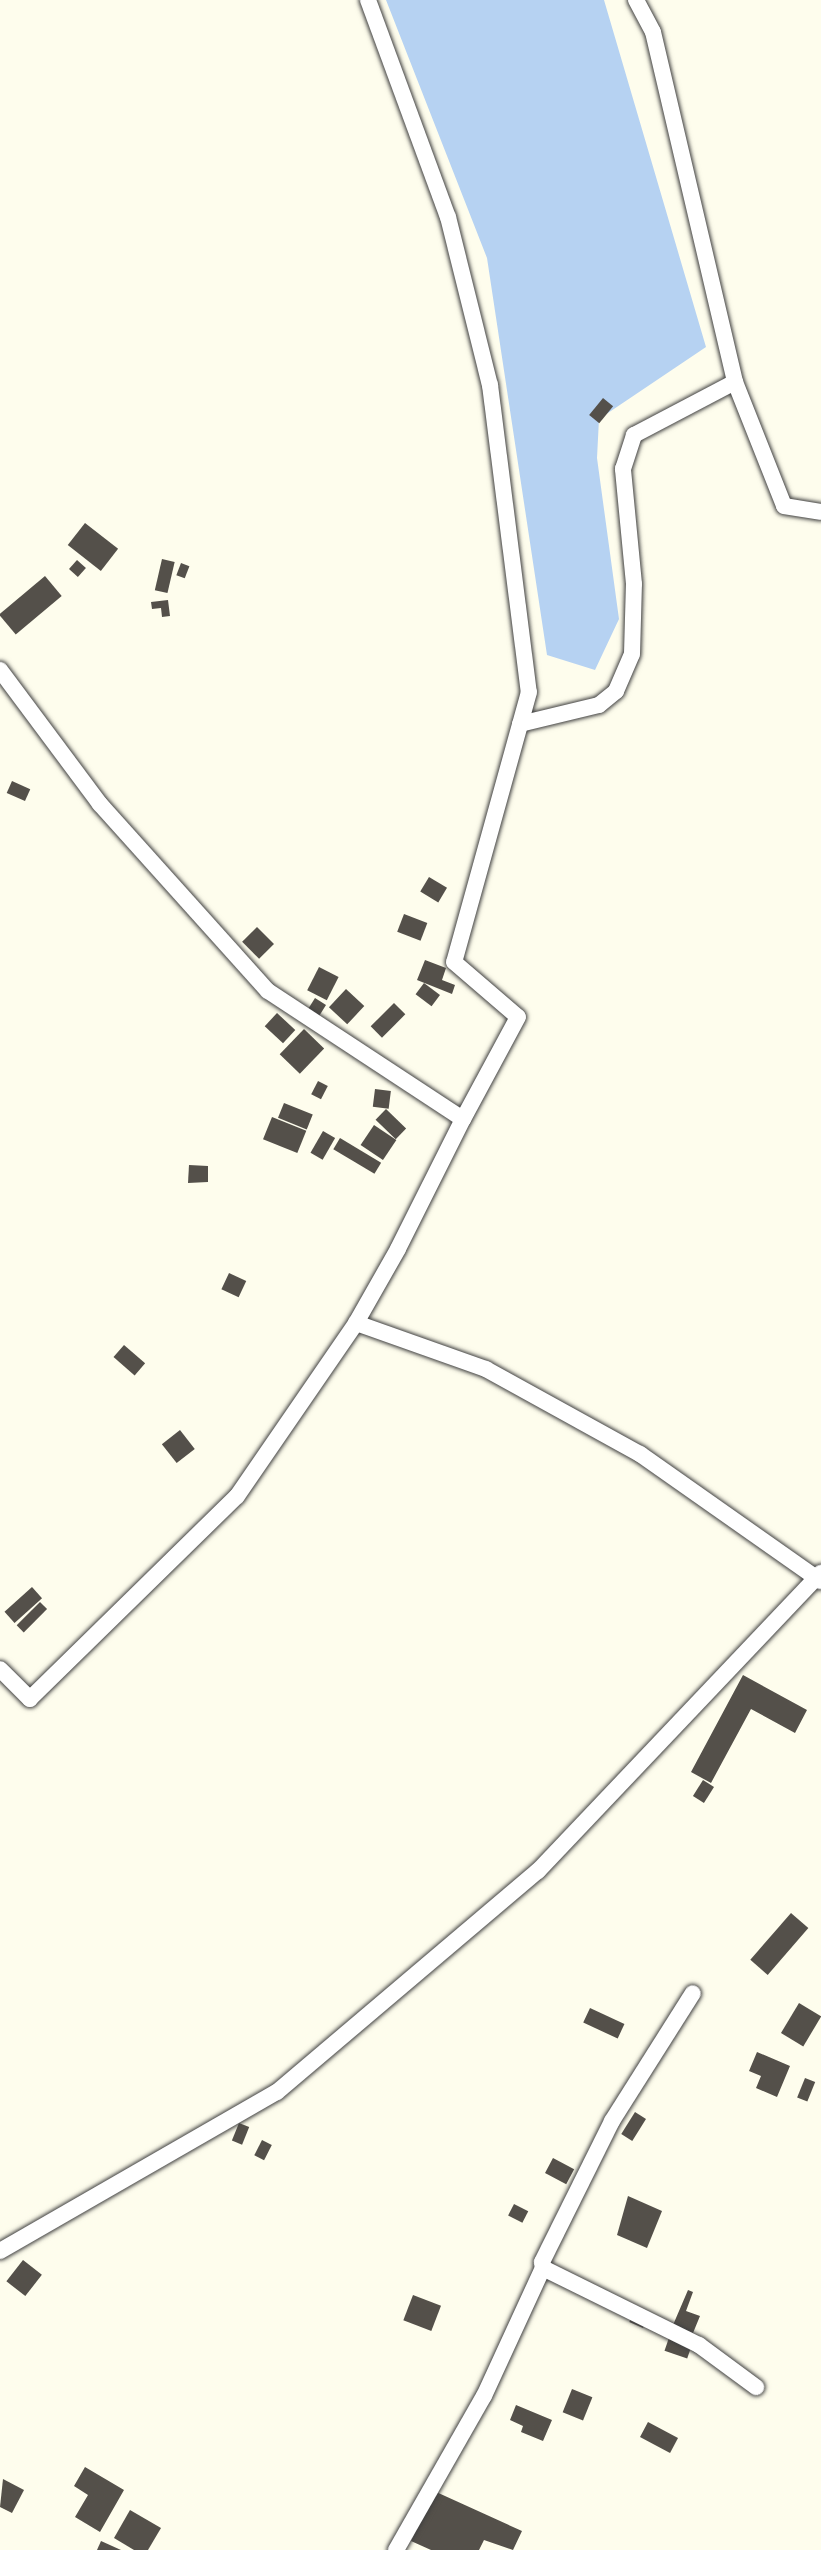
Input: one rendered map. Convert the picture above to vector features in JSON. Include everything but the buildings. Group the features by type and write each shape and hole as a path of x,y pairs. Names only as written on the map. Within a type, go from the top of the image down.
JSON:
{"street":[{"path":"4,1678 30,1700 237,1496 356,1323 398,1250 463,1119 518,1017 454,962 528,692 490,385 448,217 368,0"},
{"path":"636,0 653,32 735,382 784,506 821,512"},
{"path":"520,724 599,705 616,691 632,654 634,584 623,468 634,435 735,382"},
{"path":"0,670 100,804 268,991 463,1119"},
{"path":"0,2251 277,2092 538,1871 820,1578 630,1449 486,1370 356,1323"},
{"path":"396,2550 484,2396 543,2268 542,2262 612,2121 693,1993"},
{"path":"543,2268 699,2345 756,2387"}],"water":[{"path":"386,0 604,0 706,347 599,419 597,458 619,619 595,670 547,655 487,258"}]}
